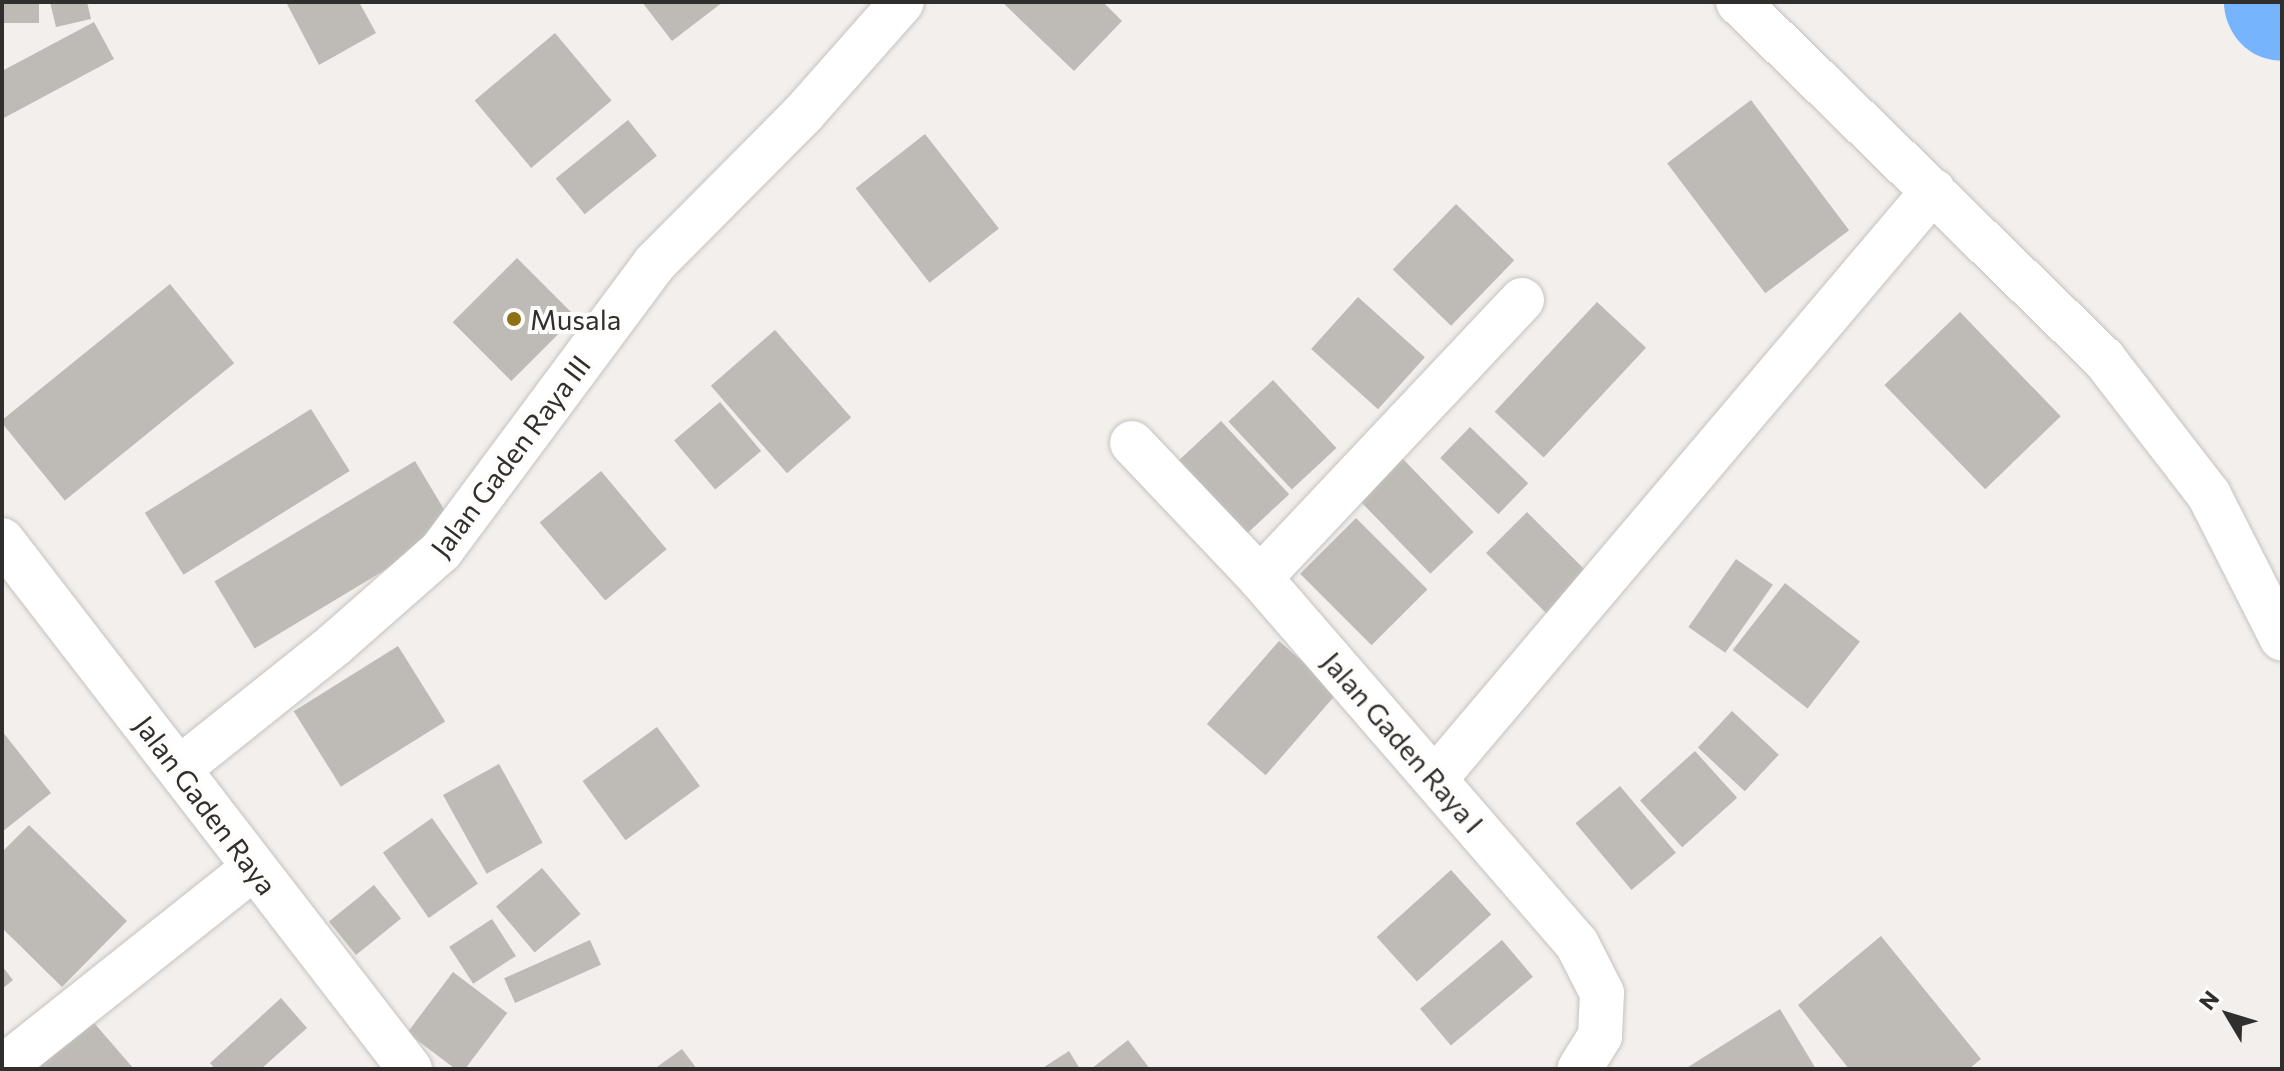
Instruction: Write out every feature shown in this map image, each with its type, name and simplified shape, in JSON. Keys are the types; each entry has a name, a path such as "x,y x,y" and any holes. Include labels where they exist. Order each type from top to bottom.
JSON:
{"street":[{"name":"Jalan Gaden Raya III","path":"180,768 418,575 470,514 655,263 803,114 902,2"},
{"path":"1738,2 2104,359 2209,495 2282,639"},
{"path":"1435,779 1933,191"},
{"path":"1260,578 1522,300"},
{"name":"Jalan Gaden Raya I","path":"1132,443 1260,578 1577,944 1602,993 1600,1036 1579,1069"},
{"name":"Jalan Gaden Raya","path":"2,540 410,1069"},
{"path":"2,1068 253,868"}],"building":[{"path":"2,2 39,2 39,23 2,23"},
{"path":"50,2 87,2 91,19 56,27"},
{"path":"359,2 376,33 319,65 287,4"},
{"path":"642,2 723,2 672,41"},
{"path":"1002,2 1103,2 1122,21 1074,71"},
{"path":"94,22 114,59 2,119 2,71"},
{"path":"555,33 612,100 531,168 475,100"},
{"path":"1751,100 1849,230 1765,293 1667,163"},
{"path":"628,120 657,156 585,214 556,179"},
{"path":"925,134 999,229 930,283 856,188"},
{"path":"1456,204 1514,260 1451,326 1393,269"},
{"name":"Musala","path":"517,258 576,317 511,381 453,322"},
{"path":"170,284 234,363 65,500 2,420"},
{"path":"1358,297 1425,357 1378,409 1311,349"},
{"path":"1597,302 1646,348 1544,457 1495,412"},
{"path":"1960,312 2061,416 1985,489 1884,385"},
{"path":"775,330 851,418 787,473 711,386"},
{"path":"1273,380 1336,448 1292,490 1228,422"},
{"path":"720,402 761,451 715,490 674,441"},
{"path":"311,409 350,471 183,575 145,513"},
{"path":"1221,421 1289,494 1241,539 1173,466"},
{"path":"1470,427 1528,483 1498,514 1440,458"},
{"path":"1402,458 1474,532 1430,574 1359,500"},
{"path":"415,461 455,528 255,648 214,582"},
{"path":"601,471 667,549 605,601 540,522"},
{"path":"1527,512 1591,576 1550,617 1486,553"},
{"path":"1356,518 1427,589 1372,645 1300,574"},
{"path":"1736,559 1773,585 1725,653 1688,627"},
{"path":"1785,583 1860,641 1808,708 1733,650"},
{"path":"1279,641 1338,692 1266,775 1207,724"},
{"path":"398,646 445,721 341,787 294,711"},
{"path":"1732,711 1779,755 1745,791 1698,748"},
{"path":"657,727 700,786 625,840 583,781"},
{"path":"2,731 51,793 2,832"},
{"path":"1695,751 1737,798 1682,847 1640,801"},
{"path":"499,764 543,843 487,874 443,795"},
{"path":"1620,786 1676,853 1631,890 1576,823"},
{"path":"432,818 478,884 429,918 383,852"},
{"path":"29,825 127,921 62,987 2,928 2,852"},
{"path":"542,868 581,914 535,953 496,907"},
{"path":"1451,870 1491,915 1417,982 1377,937"},
{"path":"374,885 401,918 356,955 329,922"},
{"path":"492,919 516,956 473,984 449,947"},
{"path":"1881,936 1981,1059 1969,1069 1849,1069 1798,1005"},
{"path":"590,940 601,965 515,1003 504,978"},
{"path":"1502,940 1533,977 1451,1046 1420,1009"},
{"path":"2,966 13,980 2,989"},
{"path":"453,972 507,1013 465,1069 455,1069 407,1033"},
{"path":"281,998 307,1028 261,1069 215,1069 210,1063"},
{"path":"82,1009 134,1069 11,1069"},
{"path":"1780,1009 1816,1069 1685,1069"},
{"path":"1128,1040 1150,1069 1091,1069"},
{"path":"682,1049 697,1069 654,1069"},
{"path":"1069,1051 1080,1069 1041,1069"}],"place":[{"name":"Musala","path":"514,319"}]}
